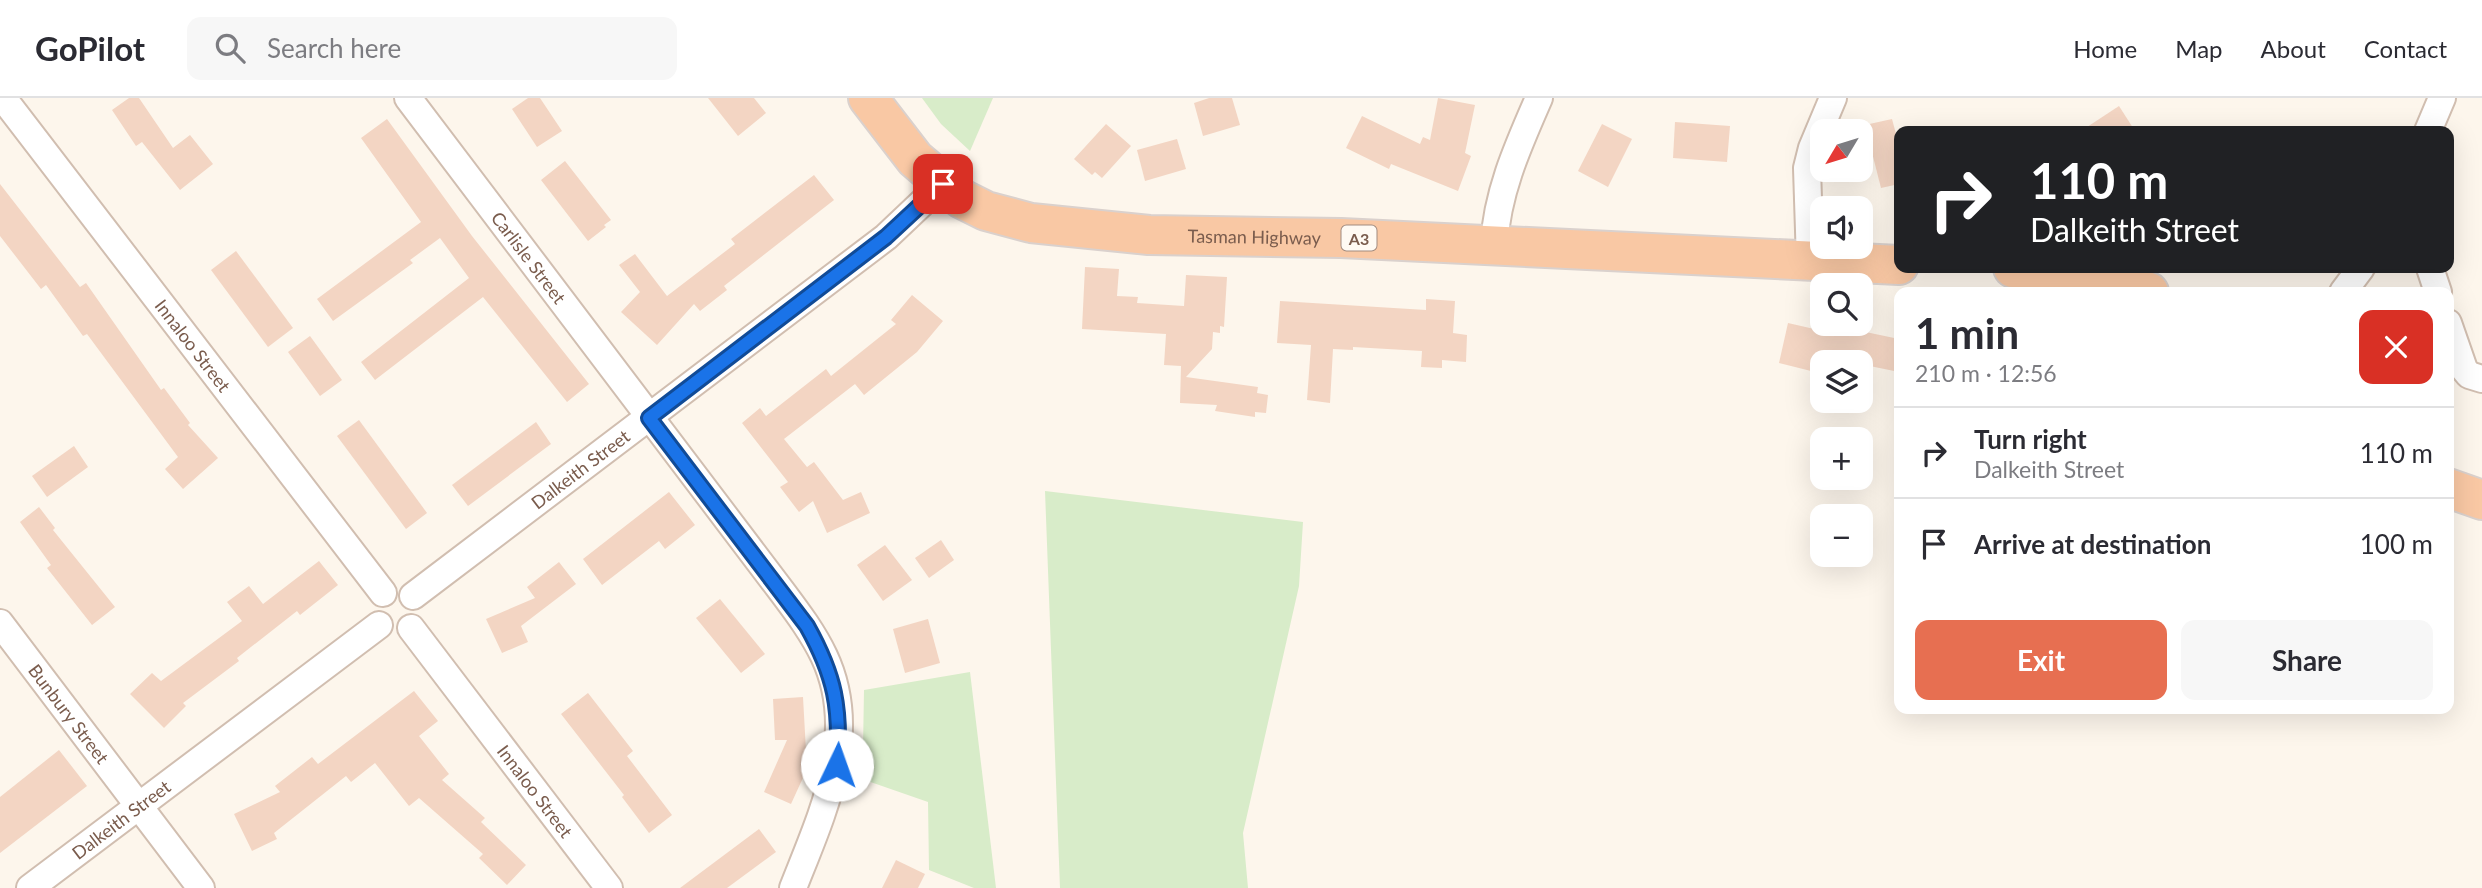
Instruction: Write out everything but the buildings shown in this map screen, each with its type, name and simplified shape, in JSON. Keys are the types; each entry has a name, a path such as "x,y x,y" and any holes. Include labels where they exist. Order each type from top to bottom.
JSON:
{"highway":[{"name":"Tasman Highway","path":"868,98 915,159 962,199 986,211 1031,223 1149,234 1494,244 1894,265"},
{"path":"2083,273 2133,287"},
{"path":"2454,490 2482,500"}],"street":[{"name":"Innaloo Street","path":"3,98 383,593"},
{"name":"Carlisle Street","path":"408,98 807,626 825,657 838,713 837,765 793,888"},
{"path":"1494,244 1497,216 1509,166 1539,98"},
{"path":"1810,262 1807,169 1812,148 1833,98"},
{"path":"2430,126 2442,98"},
{"name":"Dalkeith Street","path":"413,596 886,237 943,184"},
{"path":"2454,340 2464,369 2482,379"},
{"path":"397,588 413,596 419,607 419,614 411,628 398,633 384,630 379,625 374,612 383,593 397,588"},
{"name":"Bunbury Street","path":"0,623 201,888"},
{"name":"Dalkeith Street","path":"30,888 379,625"},
{"name":"Innaloo Street","path":"411,628 608,888"}],"green space":[{"path":"922,98 993,98 970,151 941,124"},
{"path":"1045,491 1303,522 1299,586 1243,833 1248,888 1060,888"},
{"path":"970,672 996,888 974,888 929,870 928,802 859,778 863,748 864,690"}],"route":[{"path":"837,765 838,713 825,657 783,593 649,418 886,237 943,184"}]}
